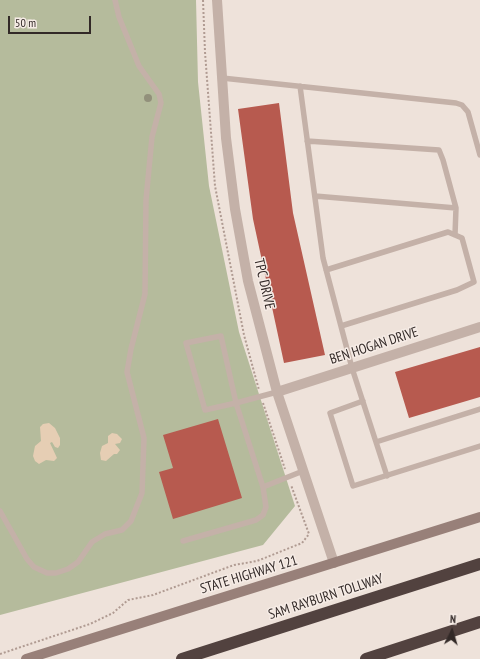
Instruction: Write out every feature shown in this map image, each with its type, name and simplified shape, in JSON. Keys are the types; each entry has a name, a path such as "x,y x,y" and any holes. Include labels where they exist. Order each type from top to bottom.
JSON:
{"highway":[{"name":"SAM RAYBURN TOLLWAY","path":"182,659 480,564"},
{"path":"366,659 480,622"}],"main road":[{"name":"STATE HIGHWAY 121","path":"26,659 480,516"}],"street":[{"name":"TPC DRIVE","path":"218,0 226,138 235,209 248,281 277,392 334,563"},
{"name":"BEN HOGAN DRIVE","path":"277,392 480,327"}],"lane":[{"path":"0,511 27,559 34,567 47,573 56,573 68,569 78,562 92,542 105,534 122,530 131,521 142,493 144,438 128,372 131,349 146,294 146,200 152,137 161,103 159,94 139,66 119,17 115,0"},
{"path":"222,78 447,101 462,105 468,112 480,155"},
{"path":"300,86 326,270 352,368 387,476"},
{"path":"307,141 438,150 456,208 455,235"},
{"path":"315,196 456,208"},
{"path":"326,270 448,232 462,238 474,282 457,290 341,326"},
{"path":"183,541 242,525 263,515 266,507 263,487 236,403 221,336 186,343 205,410 236,403 277,392"},
{"path":"363,401 330,413 353,486 480,446"},
{"path":"376,442 480,409"},
{"path":"263,487 303,471"}],"path":[{"path":"0,654 60,635"}],"green space":[{"path":"0,0 196,0 198,82 209,186 239,332 295,506 263,545 0,615"}],"sand":[{"path":"49,423 55,428 60,438 60,445 58,448 55,447 52,442 50,443 57,458 54,461 46,460 39,464 35,461 33,456 35,446 41,441 40,427 43,424"},
{"path":"112,433 117,434 122,439 120,443 115,444 120,450 117,454 114,454 106,461 101,460 100,453 102,446 108,443 108,436"}],"building":[{"path":"279,103 293,213 325,355 284,363 253,219 238,109"},
{"path":"480,347 480,397 409,418 395,372"},
{"path":"218,419 242,498 173,519 159,472 173,468 163,435"}]}
